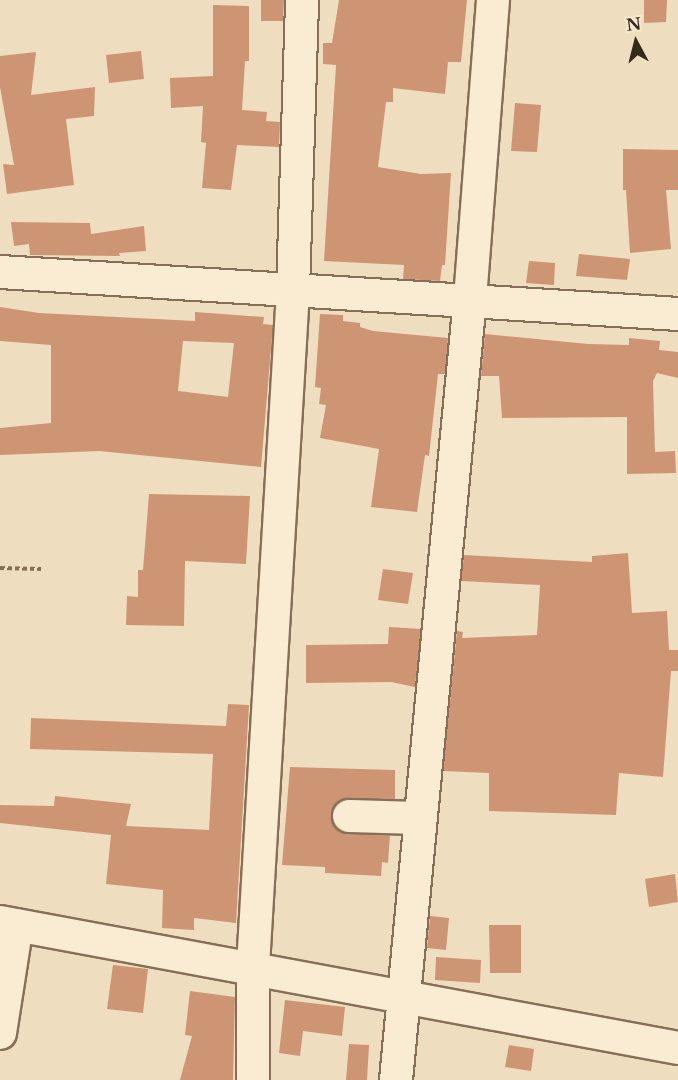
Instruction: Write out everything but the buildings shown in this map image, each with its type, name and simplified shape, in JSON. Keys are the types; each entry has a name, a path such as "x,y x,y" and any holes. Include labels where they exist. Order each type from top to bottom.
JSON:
{"street":[{"path":"253,1080 253,966 292,290 302,0"},
{"path":"396,1080 402,997 470,299 493,0"},
{"path":"0,272 470,299 678,314"},
{"path":"349,816 419,818"},
{"path":"0,1033 8,924 253,966 402,997 678,1048"}],"path":[{"path":"0,568 41,569"}]}
